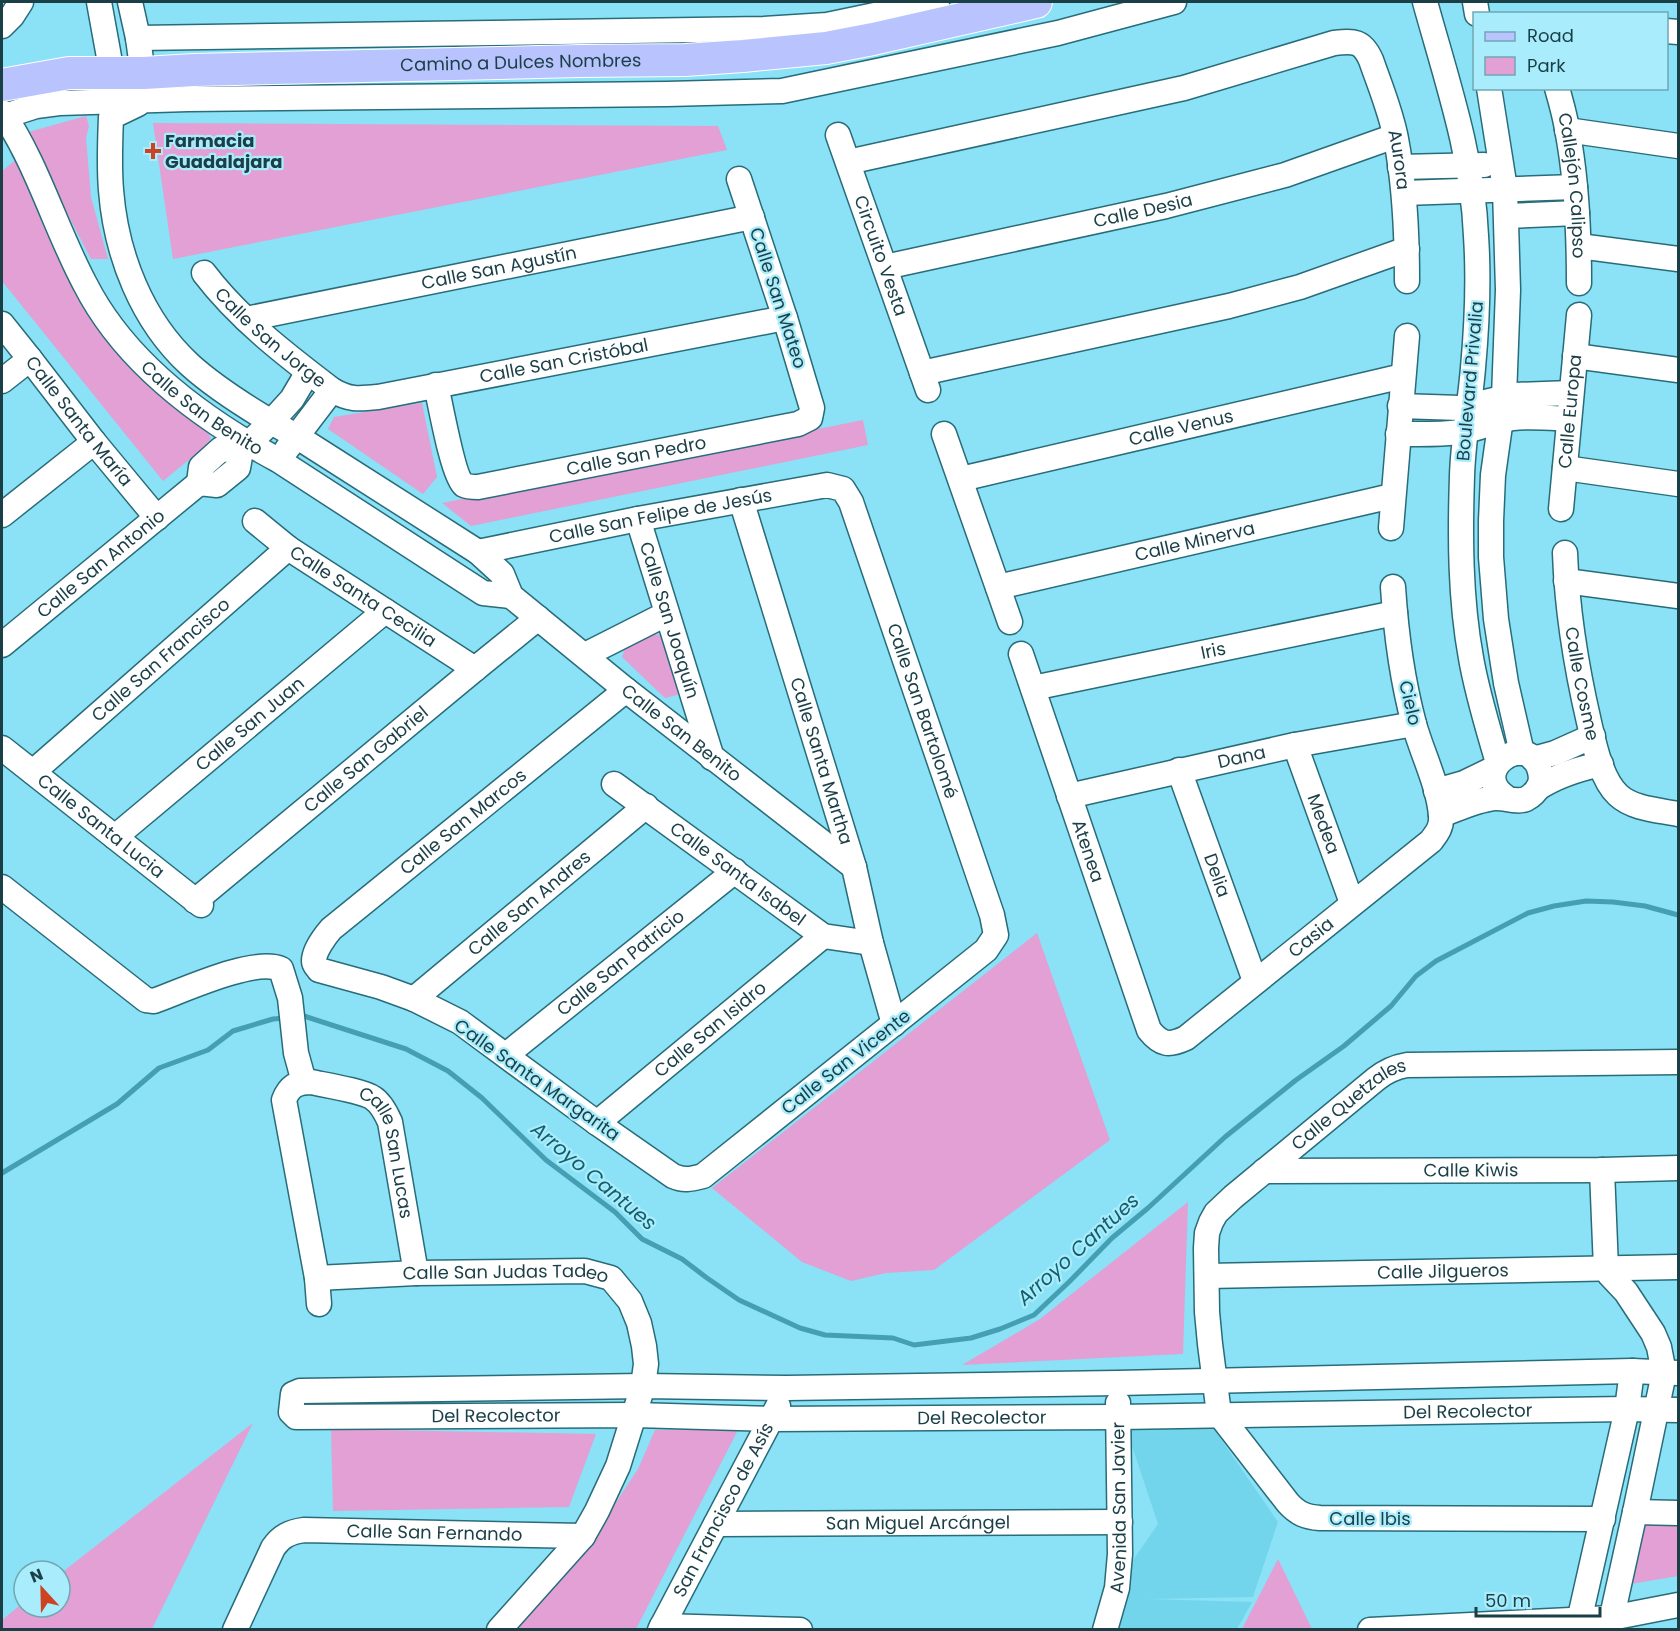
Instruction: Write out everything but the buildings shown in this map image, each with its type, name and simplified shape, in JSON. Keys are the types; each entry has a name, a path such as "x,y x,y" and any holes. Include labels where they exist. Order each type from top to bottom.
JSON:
{"main road":[{"name":"Camino a Dulces Nombres","path":"2,86 69,73 111,87 145,87 194,70 697,59 826,48 873,39 965,6 1017,4"}],"street":[{"path":"2,26 21,2"},
{"path":"2,115 58,103 111,87 99,2"},
{"path":"130,2 145,87 212,98 782,91 1058,33 1174,2"},
{"path":"138,38 764,29 827,25 937,2"},
{"name":"Boulevard Privalia","path":"1425,2 1468,165 1472,190 1478,288 1473,370 1465,431 1461,525 1462,568 1470,657 1497,765"},
{"name":"Aurora","path":"848,162 1184,88 1334,43 1350,41 1367,49 1395,136 1404,193 1407,281"},
{"name":"Calle San Benito","path":"145,87 111,117 111,191 118,235 129,273 153,322 170,344 191,366 222,390 478,552 502,574 511,596 712,758 854,867"},
{"name":"Boulevard Privalia","path":"1489,90 1505,189 1508,290 1502,409 1493,475 1491,557 1497,630 1506,683 1528,756"},
{"name":"Callejón Calipso","path":"1558,90 1568,130 1575,187 1579,283"},
{"name":"Calle San Benito","path":"2,115 27,157 85,285 124,342 149,369 245,448 278,460 483,593 511,596"},
{"path":"1568,130 1678,146"},
{"name":"Circuito Vesta","path":"838,135 925,382 1300,287 1407,249"},
{"name":"Calle Desia","path":"885,267 1166,206 1285,175 1395,136"},
{"path":"1400,167 1501,164"},
{"name":"Calle San Mateo","path":"739,178 812,408 810,418"},
{"path":"1404,193 1575,187"},
{"path":"1507,216 1577,213"},
{"name":"Calle San Agustín","path":"246,319 752,217"},
{"path":"1579,246 1678,259"},
{"name":"Calle San Jorge","path":"204,273 246,319 308,372 338,393"},
{"name":"Calle Europa","path":"1561,509 1579,315"},
{"name":"Calle San Cristóbal","path":"338,393 361,399 378,397 785,318"},
{"name":"Calle Santa María","path":"2,324 157,518"},
{"path":"1391,528 1407,336"},
{"path":"1575,356 1678,370"},
{"path":"2,381 30,359"},
{"path":"245,448 292,399 308,372"},
{"name":"Calle Venus","path":"961,479 1403,376"},
{"name":"Calle San Pedro","path":"436,385 456,472 464,484 470,487 798,424 810,418"},
{"path":"278,460 296,436 338,393"},
{"path":"1398,434 1446,434 1465,431 1527,394 1571,393"},
{"path":"1400,406 1502,409 1526,417 1569,419"},
{"path":"944,434 1010,622"},
{"path":"2,515 94,442"},
{"name":"Calle San Antonio","path":"2,645 199,483 201,467 221,449 245,448"},
{"path":"1564,468 1678,484"},
{"name":"Calle San Felipe de Jesús","path":"478,552 638,519 827,485 843,489"},
{"name":"Calle San Bartolomé","path":"843,489 851,502 992,915 996,935"},
{"name":"Calle Minerva","path":"998,587 1392,496"},
{"name":"Calle Santa Martha","path":"741,500 854,867 871,943 894,1024"},
{"name":"Calle San Joaquín","path":"638,519 712,758"},
{"name":"Calle Santa Cecilia","path":"255,521 288,548 475,669"},
{"name":"Calle San Francisco","path":"33,772 288,548"},
{"name":"Calle Cosme","path":"1565,553 1573,644 1593,736 1607,780 1616,793 1628,803 1678,810"},
{"path":"1566,581 1678,596"},
{"name":"Cielo","path":"1393,587 1399,650 1414,724 1436,791 1441,815"},
{"name":"Calle San Juan","path":"115,837 385,611"},
{"name":"Iris","path":"1033,688 1395,613"},
{"path":"585,655 666,614"},
{"name":"Calle San Gabriel","path":"198,903 538,618"},
{"name":"Atenea","path":"1021,654 1149,1030 1157,1039 1164,1042"},
{"name":"Calle San Marcos","path":"314,964 322,939 331,929 626,690"},
{"name":"Dana","path":"1069,796 1295,745 1414,724"},
{"path":"1436,791 1464,783 1497,765 1508,755 1528,756 1555,753 1593,736"},
{"name":"Medea","path":"1295,745 1352,903"},
{"name":"Calle Santa Lucia","path":"2,748 198,903"},
{"path":"1528,756 1537,764 1541,776 1538,788"},
{"path":"1441,815 1484,800 1525,799 1556,777 1601,764"},
{"path":"1497,765 1493,775 1494,782 1501,794 1507,798"},
{"name":"Delia","path":"1179,770 1255,981"},
{"name":"Calle Santa Isabel","path":"614,784 823,936 871,943"},
{"name":"Calle San Andres","path":"414,999 646,806"},
{"name":"Casia","path":"1164,1042 1175,1043 1186,1038 1431,841 1441,825 1441,815"},
{"name":"Calle San Patricio","path":"506,1055 735,872"},
{"path":"2,886 146,1000 154,1001 220,976 240,971 259,967 281,969 290,998 296,1053 304,1082 292,1086 284,1100 317,1278 318,1304"},
{"name":"Calle San Vicente","path":"688,1180 703,1176 986,950 996,935"},
{"name":"Calle San Isidro","path":"597,1123 823,936"},
{"name":"Calle Santa Margarita","path":"314,964 319,970 381,987 414,999 460,1022 672,1176 688,1180"},
{"name":"Calle Quetzales","path":"1214,1381 1207,1312 1207,1233 1216,1213 1387,1071 1407,1065 1678,1062"},
{"name":"Calle San Lucas","path":"304,1082 364,1094 374,1098 386,1113 390,1122 416,1273"},
{"name":"Calle Kiwis","path":"1264,1171 1678,1168"},
{"path":"1602,1170 1606,1269 1626,1292 1653,1333 1671,1373 1668,1410 1635,1512 1610,1624"},
{"name":"Calle Jilgueros","path":"1207,1276 1678,1267"},
{"name":"Calle San Judas Tadeo","path":"317,1278 416,1273 585,1272 611,1278 630,1301 639,1323 646,1364 643,1386 618,1466 583,1536 499,1629"},
{"path":"1578,1625 1627,1409 1632,1371"},
{"name":"Del Recolector","path":"1668,1410 772,1419 635,1415 296,1417 291,1412 292,1401 300,1391 643,1386 787,1388 1632,1371 1671,1373"},
{"name":"Calle Ibis","path":"1214,1381 1219,1414 1288,1503 1296,1512 1310,1518 1603,1519"},
{"name":"Avenida San Javier","path":"1105,1629 1117,1588 1120,1522 1118,1383"},
{"name":"San Francisco de Asís","path":"661,1628 787,1388"},
{"path":"1635,1512 1678,1513"},
{"name":"San Miguel Arcángel","path":"716,1524 1120,1522"},
{"name":"Calle San Fernando","path":"235,1629 273,1548 286,1535 304,1530 583,1536"},
{"path":"1370,1629 1610,1624 1678,1605"},
{"path":"661,1628 800,1629"}],"shaded area":[{"path":"1207,1419 1278,1522 1253,1597 1147,1599 1252,1602 1237,1629 1112,1630 1127,1598 1129,1566 1158,1524 1126,1428"}],"green space":[{"path":"86,116 89,126 86,138 91,197 108,259 91,259 25,133"},
{"path":"153,123 718,126 727,150 173,259"},
{"path":"18,158 62,252 204,423 211,439 163,481 2,281 2,171"},
{"path":"422,403 437,477 423,494 328,429 334,417"},
{"path":"863,420 868,445 471,526 442,503"},
{"path":"648,634 660,635 664,639 682,691 677,695 665,698 622,657 626,645"},
{"path":"1037,933 1110,1140 934,1270 886,1273 851,1281 802,1262 712,1188"},
{"path":"1188,1202 1183,1354 962,1365 1040,1319"},
{"path":"253,1423 152,1629 2,1629 2,1620 12,1612 12,1619 72,1619 72,1565"},
{"path":"331,1429 596,1434 569,1507 333,1511"},
{"path":"655,1430 738,1430 636,1629 509,1630 591,1540 638,1469"},
{"path":"1639,1524 1678,1524 1678,1576 1625,1585"},
{"path":"1278,1559 1312,1629 1242,1629"}],"waterway":[{"name":"Arroyo Cantues","path":"299,1016 406,1049 448,1071 482,1098 546,1160 615,1212 642,1239 682,1259 739,1300 800,1328 825,1335 893,1338 914,1345 971,1338 1034,1315 1112,1238 1225,1137 1296,1080 1344,1046 1391,1006 1416,976 1436,961 1528,913 1554,906 1586,901 1613,902 1645,906 1678,915"},
{"name":"Arroyo Cantues","path":"2,1173 117,1104 159,1068 208,1050 233,1031 273,1019 286,1018"}],"place":[{"name":"Farmacia Guadalajara","path":"153,151"}]}
